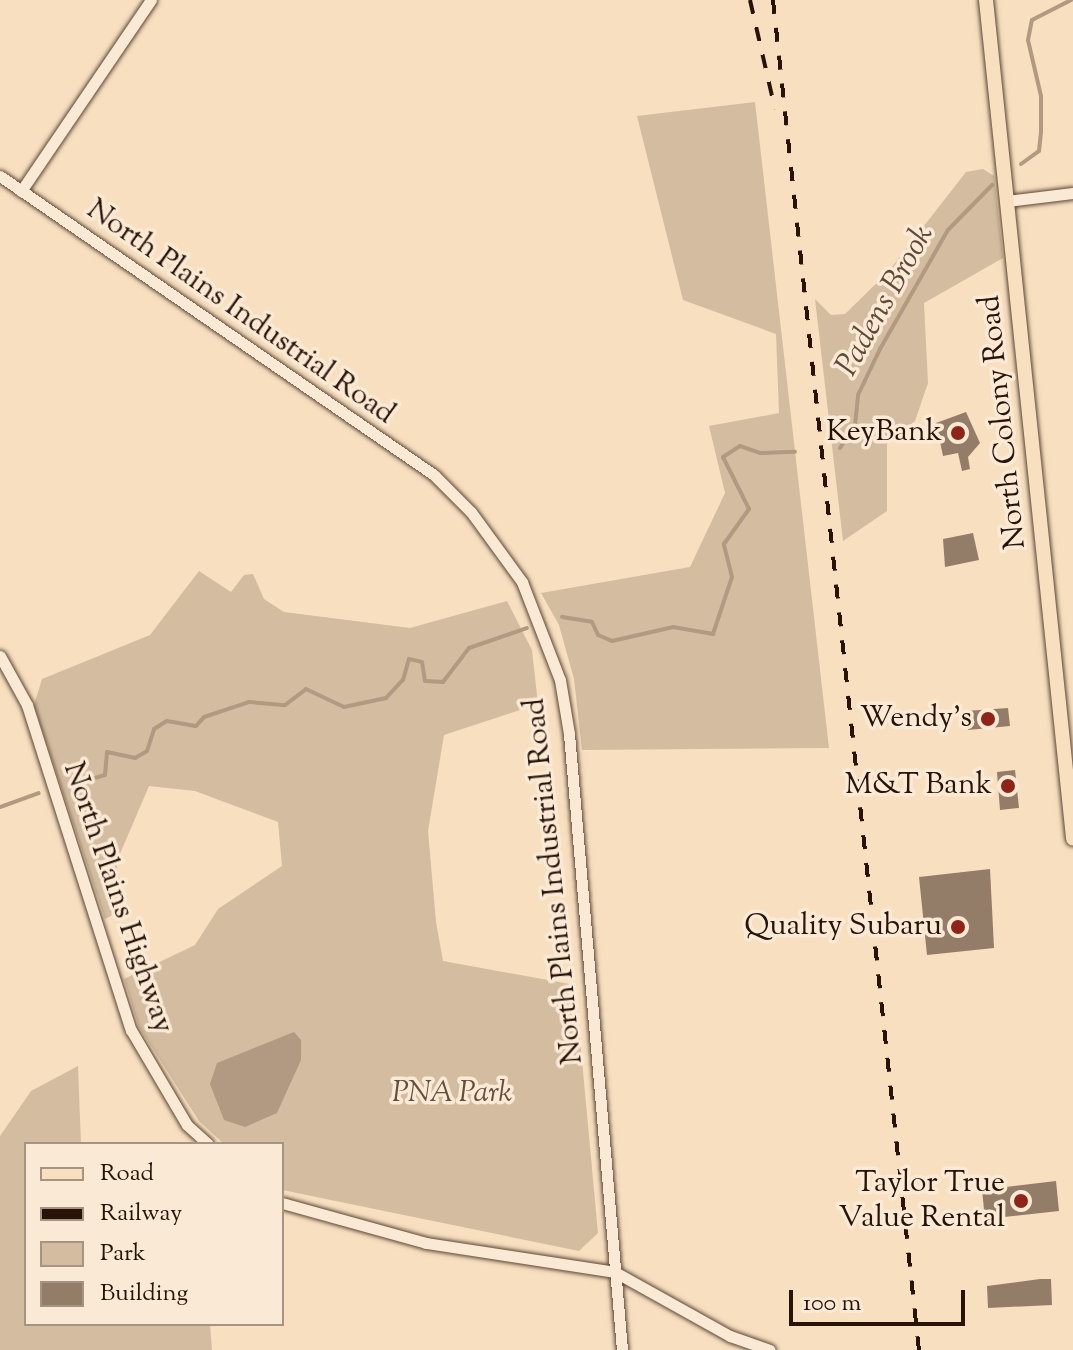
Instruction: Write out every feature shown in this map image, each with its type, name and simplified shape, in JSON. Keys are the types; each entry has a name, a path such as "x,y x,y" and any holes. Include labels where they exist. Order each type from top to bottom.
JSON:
{"main road":[{"name":"North Colony Road","path":"986,0 1073,838"}],"street":[{"path":"21,191 151,0"},
{"name":"North Plains Industrial Road","path":"0,176 434,475 471,512 522,582 560,680 569,734 622,1350"},
{"path":"1007,201 1073,193"},
{"name":"North Plains Highway","path":"0,656 27,705 131,1030 187,1125 206,1142"},
{"path":"284,1204 426,1243 615,1272 730,1336 770,1350"}],"green space":[{"path":"755,102 829,748 582,750 574,679 559,625 541,593 690,567 725,493 709,426 779,413 776,334 683,300 637,116"},
{"path":"983,169 994,176 1003,258 924,303 928,383 915,421 887,444 887,511 843,541 815,299 831,315 845,314 888,272 966,172"},
{"name":"PNA Park","path":"199,571 231,592 244,575 253,574 264,599 284,612 410,628 507,601 532,650 538,704 444,735 428,831 436,922 443,961 575,985 598,1233 579,1251 284,1190 284,1142 222,1142 199,1121 139,1027 124,979 195,945 218,909 282,866 278,822 195,791 149,786 116,863 126,908 105,919 34,705 42,679 150,635"},
{"path":"78,1066 81,1142 24,1142 24,1326 210,1326 212,1350 0,1350 0,1136 31,1091"}],"shaded area":[{"path":"294,1032 301,1040 301,1060 277,1113 245,1127 224,1120 210,1084 217,1063"}],"building":[{"name":"KeyBank","path":"966,412 980,443 968,457 970,469 962,471 958,453 943,456 936,423"},
{"path":"973,533 979,560 945,567 943,539"},
{"name":"Wendy's","path":"1008,708 1010,726 968,730 966,711"},
{"name":"M&T Bank","path":"1015,770 1019,808 1000,810 997,772"},
{"name":"Quality Subaru","path":"990,869 994,948 927,955 919,877"},
{"name":"Taylor True Value Rental","path":"1056,1181 1059,1211 985,1219 982,1190"},
{"path":"1051,1279 1052,1305 988,1308 987,1286"}],"waterway":[{"name":"Padens Brook","path":"1021,164 1039,151 1041,132 1041,96 1028,40 1032,20 1071,0"},
{"name":"Padens Brook","path":"840,448 855,425 858,395 880,349 948,230 992,185"},
{"name":"Padens Brook","path":"562,617 592,622 598,635 612,641 673,627 713,634 732,577 724,544 749,509 723,457 740,446 760,453 795,452"},
{"name":"Padens Brook","path":"72,785 105,775 107,752 135,758 147,751 154,729 167,721 196,726 204,717 249,702 285,705 306,689 344,707 386,698 403,680 409,659 422,662 425,681 443,682 469,648 527,628"},
{"name":"Padens Brook","path":"0,807 39,793"}],"railway":[{"path":"750,0 775,109"},
{"path":"773,0 919,1350"}],"place":[{"name":"KeyBank","path":"958,433"},
{"name":"Wendy's","path":"988,719"},
{"name":"M&T Bank","path":"1008,786"},
{"name":"Quality Subaru","path":"958,927"},
{"name":"Taylor True Value Rental","path":"1021,1201"}]}
